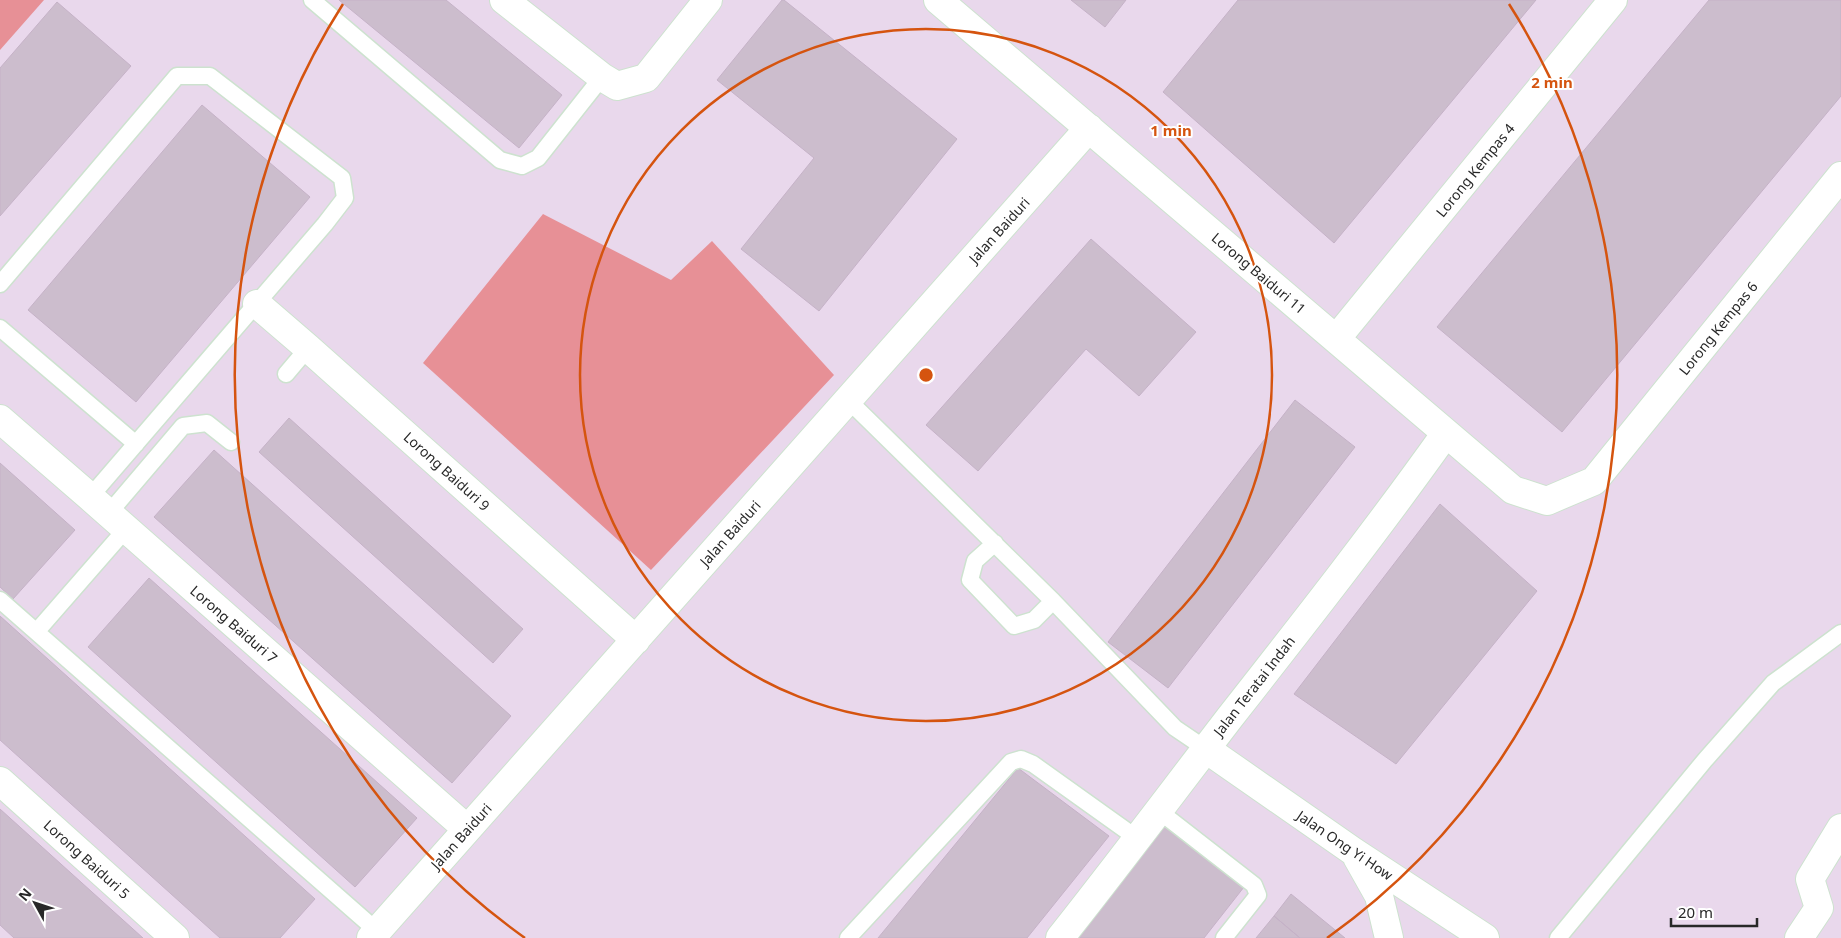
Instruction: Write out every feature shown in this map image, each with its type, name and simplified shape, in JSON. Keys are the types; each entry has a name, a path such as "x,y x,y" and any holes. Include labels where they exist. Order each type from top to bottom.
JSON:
{"street":[{"path":"504,0 610,82 646,78 708,0"},
{"name":"Lorong Baiduri 11","path":"938,0 1513,490 1547,501 1594,481"},
{"name":"Lorong Kempas 4","path":"1336,339 1613,0"},
{"name":"Jalan Baiduri","path":"374,935 1089,128"},
{"name":"Lorong Kempas 6","path":"1594,481 1841,176"},
{"name":"Lorong Baiduri 9","path":"257,304 636,640"},
{"name":"Lorong Baiduri 7","path":"0,419 467,829"},
{"name":"Jalan Teratai Indah","path":"1060,938 1390,511 1446,433"},
{"name":"Jalan Ong Yi How","path":"1206,749 1354,852 1485,938"},
{"name":"Lorong Baiduri 5","path":"0,781 175,938"},
{"path":"1800,938 1819,908 1810,879 1841,828"},
{"path":"1354,852 1379,896 1389,938"}],"lane":[{"path":"312,0 500,160 522,166 538,158 610,82"},
{"path":"0,284 177,76 210,76 342,178 345,198 325,224 136,444 109,513"},
{"path":"0,328 136,444"},
{"path":"286,374 308,348"},
{"path":"848,400 1053,600 1175,728 1206,749"},
{"path":"37,631 109,513 183,426 207,423 231,442"},
{"path":"995,543 975,561 970,580 1014,626 1034,620 1053,600"},
{"path":"0,600 37,631 374,935"},
{"path":"1558,938 1706,760 1773,683 1841,633"},
{"path":"848,938 1011,762 1021,759 1033,764 1138,839"},
{"path":"1159,811 1254,885 1258,895 1224,938"}],"shaded area":[{"path":"0,0 44,0 0,50"},
{"path":"543,214 671,280 712,241 834,375 651,570 423,363"}],"building":[{"path":"339,0 446,0 562,95 519,148"},
{"path":"782,0 957,139 819,311 741,249 814,158 717,80"},
{"path":"1071,0 1126,0 1105,27"},
{"path":"1238,0 1536,0 1334,243 1163,92"},
{"path":"1709,0 1841,0 1841,96 1562,432 1437,327"},
{"path":"57,2 131,66 0,216 0,68"},
{"path":"202,105 310,197 136,402 28,310"},
{"path":"1091,239 1196,332 1139,396 1086,349 978,471 926,425"},
{"path":"1295,400 1355,447 1168,688 1108,642"},
{"path":"289,418 523,629 493,663 259,452"},
{"path":"214,450 511,716 452,783 154,517"},
{"path":"0,463 75,530 13,599 0,587"},
{"path":"1440,504 1537,591 1396,764 1294,694"},
{"path":"149,578 417,818 355,887 88,647"},
{"path":"0,616 315,899 280,938 220,938 0,740"},
{"path":"1018,768 1109,836 1027,938 878,938"},
{"path":"0,809 143,938 14,938 0,925"},
{"path":"1165,824 1244,887 1204,938 1075,938"},
{"path":"1291,894 1345,938 1300,938 1274,916"},
{"path":"1274,916 1300,938 1256,938"}]}
